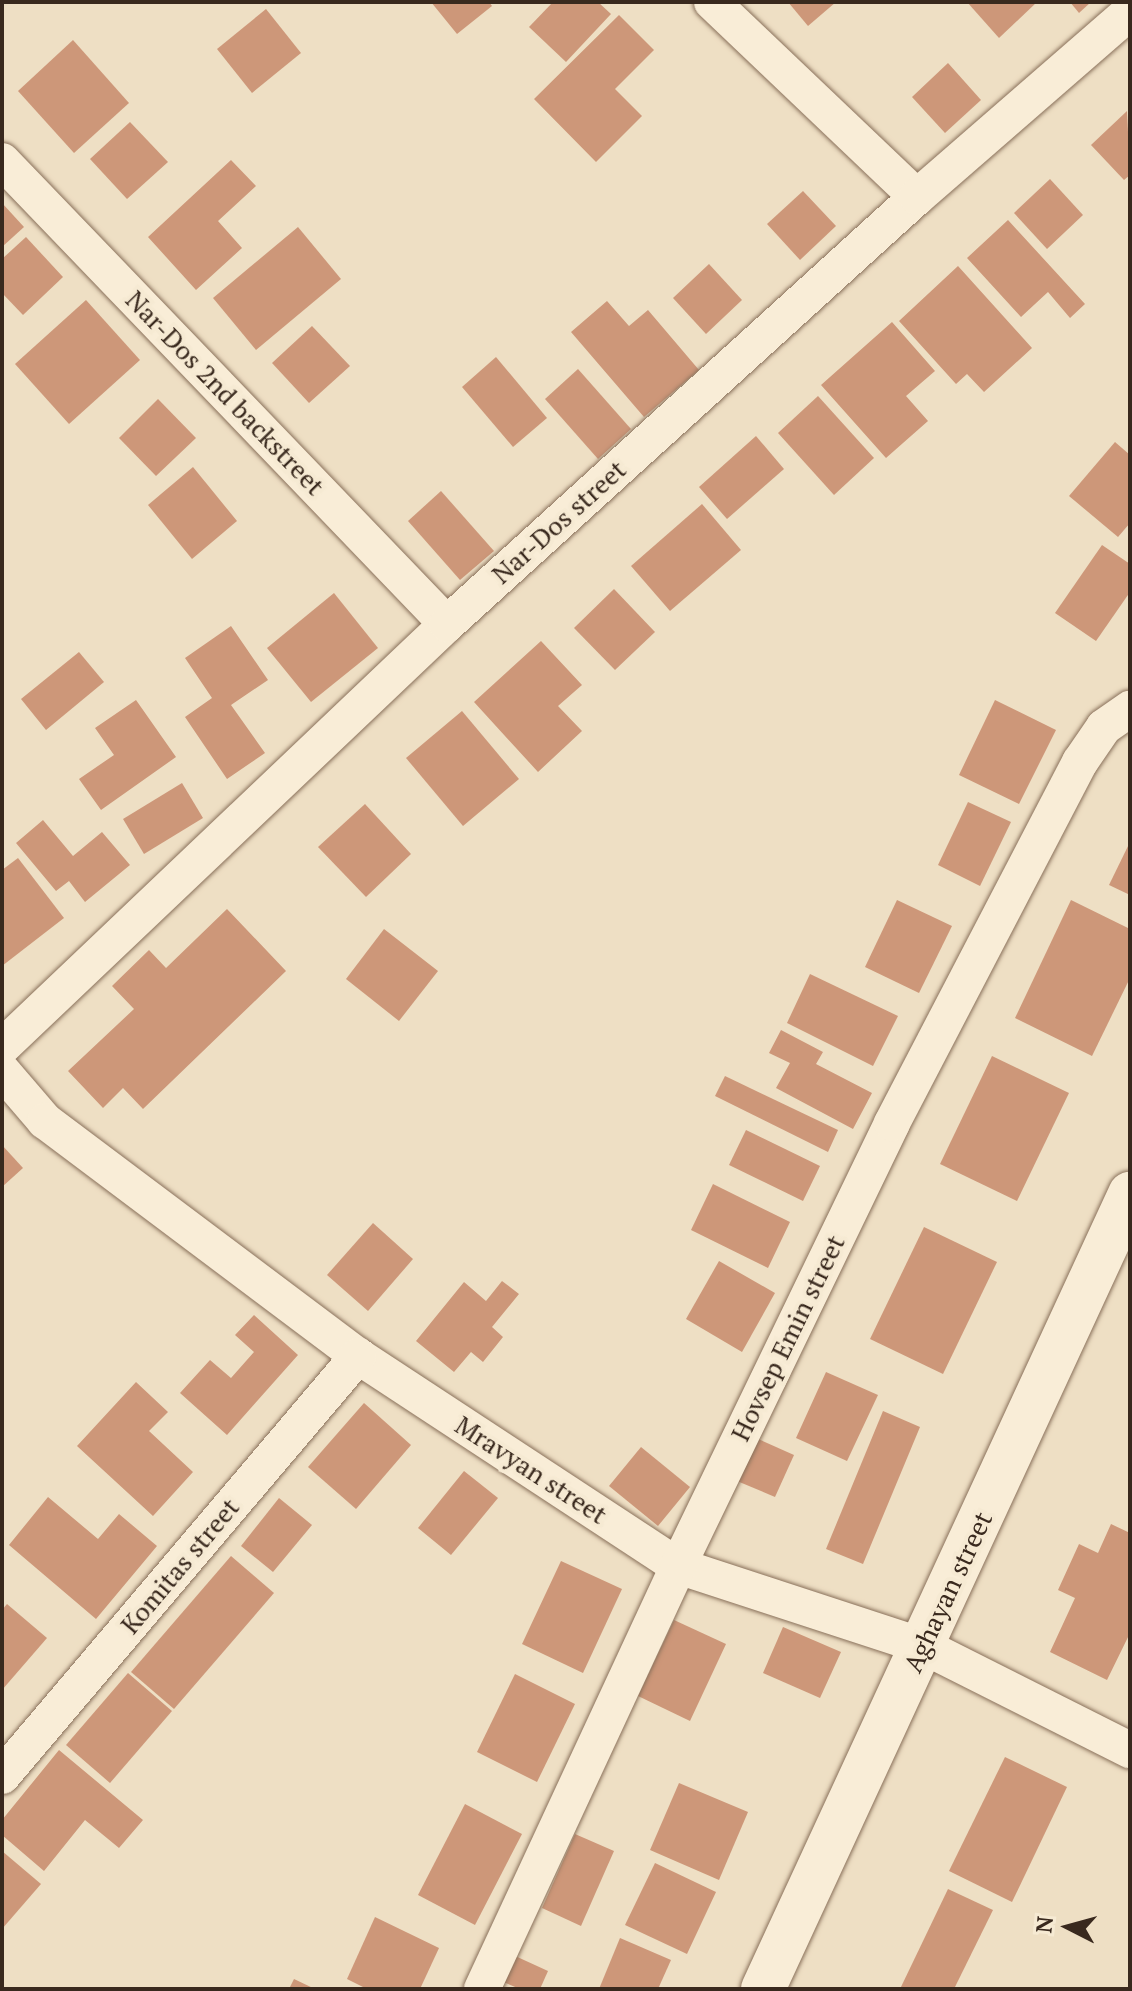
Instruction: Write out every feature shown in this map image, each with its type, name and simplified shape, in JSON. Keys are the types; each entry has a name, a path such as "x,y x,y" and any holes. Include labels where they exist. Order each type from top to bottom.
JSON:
{"street":[{"path":"712,2 917,197"},
{"name":"Nar-Dos street","path":"2,1047 447,624 917,197 1130,12"},
{"name":"Nar-Dos 2nd backstreet","path":"2,161 447,624"},
{"name":"Hovsep Emin street","path":"482,1989 678,1566 1002,908 1080,762 1104,727 1130,709"},
{"name":"Mravyan street","path":"2,1071 45,1121 358,1356 678,1566 923,1646 1130,1750"},
{"name":"Aghayan street","path":"763,1989 1130,1194"},
{"name":"Komitas street","path":"2,1776 358,1356"}],"building":[{"path":"431,2 489,2 492,6 457,34"},
{"path":"553,2 598,2 611,14 566,62 529,27"},
{"path":"788,2 836,2 808,26"},
{"path":"967,2 1037,2 999,38"},
{"path":"1070,2 1091,2 1079,13"},
{"path":"266,9 301,53 252,93 217,49"},
{"path":"619,15 654,50 615,89 642,116 596,162 534,99"},
{"path":"73,40 129,103 74,153 18,91"},
{"path":"948,63 981,100 945,133 912,97"},
{"path":"1127,111 1130,175 1124,180 1091,145"},
{"path":"130,122 168,162 127,199 90,159"},
{"path":"231,160 256,186 218,221 242,248 196,290 148,237"},
{"path":"1050,179 1083,215 1047,249 1014,213"},
{"path":"803,191 836,226 800,260 767,224"},
{"path":"2,203 24,227 2,247"},
{"path":"1008,220 1085,304 1070,318 1048,292 1021,317 967,258"},
{"path":"298,227 341,279 256,350 213,298"},
{"path":"26,237 63,277 23,315 2,293 2,259"},
{"path":"709,264 742,300 706,334 673,298"},
{"path":"958,266 1032,348 984,392 967,374 956,384 899,321"},
{"path":"86,300 140,360 69,424 15,364"},
{"path":"607,301 629,326 648,310 699,370 644,417 571,332"},
{"path":"892,322 935,371 906,396 928,421 886,458 821,385"},
{"path":"312,326 350,366 309,403 272,363"},
{"path":"496,357 547,418 513,447 462,387"},
{"path":"578,369 631,429 598,459 545,399"},
{"path":"818,396 874,458 834,495 778,433"},
{"path":"158,399 196,438 156,476 119,438"},
{"path":"756,436 784,469 727,519 699,487"},
{"path":"1115,442 1130,455 1130,523 1118,537 1069,496"},
{"path":"193,467 237,521 192,559 148,505"},
{"path":"441,491 494,551 460,580 408,521"},
{"path":"702,504 741,550 670,611 631,566"},
{"path":"1102,545 1130,564 1130,592 1096,641 1055,613"},
{"path":"614,589 655,632 615,670 574,628"},
{"path":"334,593 378,648 311,702 267,648"},
{"path":"231,626 268,680 231,705 265,753 227,779 185,717 212,698 185,658"},
{"path":"541,641 582,685 558,706 582,731 538,772 474,702"},
{"path":"79,652 104,682 46,730 21,699"},
{"path":"136,700 176,757 101,810 79,779 114,755 95,728"},
{"path":"995,700 1056,730 1019,804 959,775"},
{"path":"462,711 519,779 463,826 406,758"},
{"path":"182,783 203,818 144,854 123,819"},
{"path":"968,802 1011,822 980,886 938,865"},
{"path":"365,804 411,854 366,897 318,847"},
{"path":"43,820 73,856 102,832 130,865 85,902 69,881 56,891 16,843"},
{"path":"1130,842 1130,895 1109,885"},
{"path":"18,858 64,918 2,966 2,870"},
{"path":"897,900 952,926 919,993 865,967"},
{"path":"1071,900 1130,929 1130,978 1092,1056 1015,1018"},
{"path":"227,909 286,971 143,1109 123,1088 103,1108 68,1071 134,1009 112,986 149,950 166,968"},
{"path":"384,929 438,971 399,1021 346,979"},
{"path":"810,974 898,1016 873,1066 787,1023"},
{"path":"781,1030 823,1052 816,1064 872,1093 853,1129 776,1088 790,1063 769,1053"},
{"path":"992,1056 1069,1093 1017,1201 940,1164"},
{"path":"725,1076 838,1130 828,1152 715,1096"},
{"path":"746,1130 820,1166 803,1201 729,1165"},
{"path":"2,1145 23,1168 2,1187"},
{"path":"713,1184 790,1222 768,1268 691,1230"},
{"path":"373,1223 413,1259 368,1311 327,1275"},
{"path":"924,1227 997,1262 943,1374 870,1339"},
{"path":"719,1261 775,1293 742,1352 686,1319"},
{"path":"502,1281 519,1294 492,1327 503,1337 483,1362 471,1352 454,1372 416,1341 464,1282 486,1301"},
{"path":"254,1315 298,1355 227,1435 180,1393 210,1360 231,1378 254,1352 235,1335"},
{"path":"826,1372 878,1395 847,1461 796,1438"},
{"path":"136,1382 168,1412 149,1431 193,1472 153,1516 77,1446"},
{"path":"364,1403 411,1445 356,1509 308,1467"},
{"path":"883,1411 920,1427 863,1564 826,1549"},
{"path":"756,1438 794,1455 775,1497 737,1481"},
{"path":"641,1447 690,1487 658,1526 609,1486"},
{"path":"464,1471 498,1498 451,1555 418,1528"},
{"path":"48,1497 98,1539 119,1514 157,1546 96,1619 9,1545"},
{"path":"279,1498 312,1525 273,1572 241,1546"},
{"path":"1111,1524 1130,1533 1130,1633 1107,1680 1050,1652 1075,1598 1058,1590 1079,1544 1098,1553"},
{"path":"231,1556 274,1593 174,1709 131,1672"},
{"path":"561,1561 622,1589 583,1673 522,1644"},
{"path":"7,1604 47,1638 2,1690 2,1610"},
{"path":"674,1620 726,1644 690,1721 638,1696"},
{"path":"783,1627 841,1652 820,1698 763,1673"},
{"path":"128,1673 172,1711 110,1783 66,1745"},
{"path":"515,1674 575,1704 537,1782 477,1752"},
{"path":"59,1750 143,1820 119,1848 85,1820 44,1871 2,1835 2,1820"},
{"path":"1005,1757 1067,1787 1012,1902 949,1871"},
{"path":"679,1783 748,1812 719,1880 650,1850"},
{"path":"465,1804 522,1834 475,1925 418,1895"},
{"path":"575,1834 614,1851 581,1926 542,1908"},
{"path":"2,1851 41,1884 2,1929"},
{"path":"655,1863 716,1892 687,1954 625,1925"},
{"path":"948,1889 993,1910 954,1989 900,1989"},
{"path":"375,1917 439,1948 420,1989 367,1989 347,1979"},
{"path":"620,1938 671,1960 658,1989 599,1989"},
{"path":"513,1955 548,1971 540,1989 520,1989 501,1981"},
{"path":"294,1979 315,1989 289,1989"}]}
